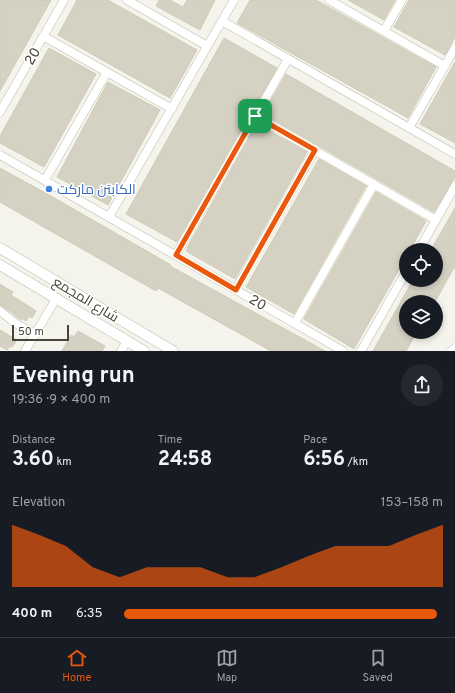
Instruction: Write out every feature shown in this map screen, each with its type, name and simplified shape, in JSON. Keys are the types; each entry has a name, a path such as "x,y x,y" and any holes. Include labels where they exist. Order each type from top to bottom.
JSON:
{"street":[{"name":"20","path":"0,112 64,0"},
{"path":"127,0 208,46"},
{"path":"110,217 234,0"},
{"path":"329,0 444,66"},
{"path":"384,31 402,0"},
{"path":"222,21 455,154"},
{"path":"43,36 172,109"},
{"path":"409,128 455,48"},
{"path":"176,255 288,59"},
{"path":"45,180 107,72"},
{"path":"255,116 436,220"},
{"path":"236,290 315,150"},
{"name":"20","path":"0,155 343,351"},
{"path":"295,323 374,184"},
{"path":"422,243 455,186"},
{"name":"شارع المجمع","path":"0,248 173,351"},
{"name":"شارع المجمع","path":"0,265 144,351"},
{"path":"361,351 399,284"},
{"path":"25,351 56,299"},
{"path":"0,311 15,323 35,334"},
{"path":"111,332 119,318"},
{"path":"121,351 127,341"},
{"path":"451,351 455,348"}],"building":[{"path":"0,0 51,0 0,91"},
{"path":"77,0 108,0 197,50 170,98 58,35"},
{"path":"159,0 170,0 183,7 187,0 215,0 200,30 156,6"},
{"path":"250,0 316,0 436,67 408,118 237,23"},
{"path":"348,0 395,0 384,20"},
{"path":"409,0 455,0 455,37 445,55 394,27"},
{"path":"224,38 277,68 177,242 126,214"},
{"path":"49,48 96,74 44,167 0,143 0,136"},
{"path":"455,62 455,143 420,124"},
{"path":"286,74 455,171 455,177 434,212 263,114"},
{"path":"108,82 160,110 108,205 57,177"},
{"path":"257,124 307,152 235,279 186,251"},
{"path":"319,159 366,186 294,314 246,287"},
{"path":"0,168 171,265 170,266 325,351 271,351 158,288 156,291 0,202"},
{"path":"376,192 426,221 414,243 399,243 399,269 354,349 304,319"},
{"path":"455,208 455,267 439,295 405,295 409,287 443,287 443,243 435,243"},
{"path":"0,284 13,292 11,295 36,311 32,318 29,316 26,321 22,318 21,320 0,305"},
{"path":"399,305 399,339 413,339 406,351 373,351"},
{"path":"0,330 17,340 12,347 10,346 7,350 0,346"},
{"path":"78,331 105,346 102,351 62,351 71,335 74,337"}],"place":[{"name":"الكابتن ماركت","path":"49,189"}],"route":[{"path":"255,116 315,150 236,290 176,255 255,116"}]}
